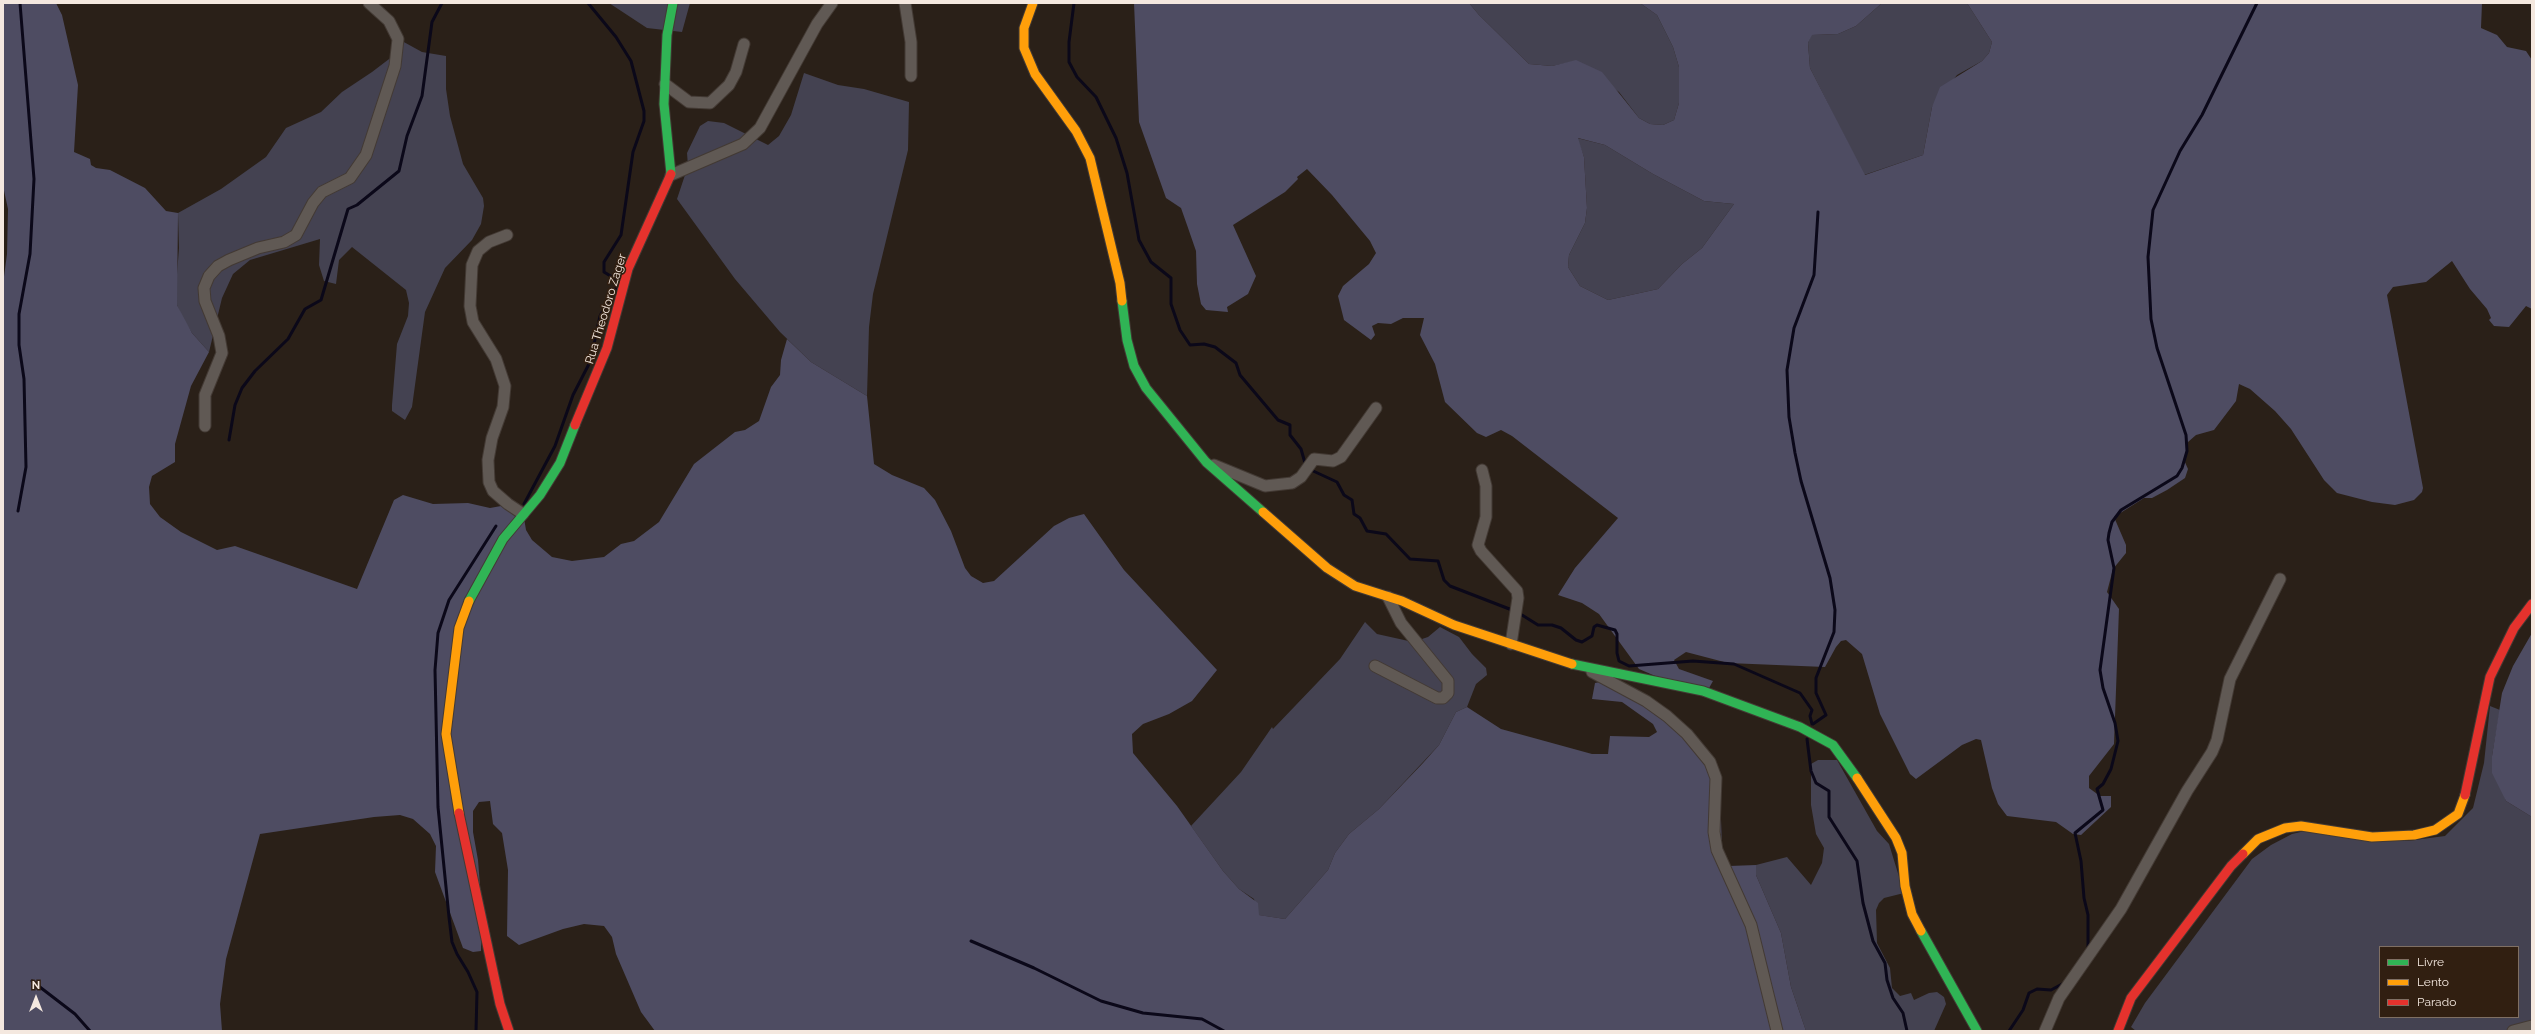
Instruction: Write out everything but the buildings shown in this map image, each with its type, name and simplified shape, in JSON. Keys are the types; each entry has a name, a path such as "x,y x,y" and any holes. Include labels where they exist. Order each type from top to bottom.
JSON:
{"street":[{"path":"205,426 205,395 222,353 219,336 205,301 204,288 209,276 218,266 229,260 258,248 284,242 296,235 313,203 322,192 350,178 366,155 395,66 398,39 389,21 369,3"},
{"name":"Rua Theodoro Zager","path":"509,1031 500,1004 457,804 446,734 459,628 470,597 503,539 540,495 560,463 605,354 628,269 671,175 665,84 667,35 673,3"},
{"path":"671,175 743,144 760,128 817,24 832,3"},
{"path":"905,3 911,42 911,76"},
{"path":"1033,3 1024,28 1024,48 1035,74 1076,131 1090,158 1120,283 1127,340 1134,366 1146,388 1206,462 1341,579 1454,625 1579,666 1642,677 1703,691 1800,727 1833,745 1874,801 1896,838 1902,854 1903,873 1912,914 1977,1031"},
{"path":"665,84 689,102 694,104 710,103 729,85 736,72 744,44"},
{"path":"507,235 489,242 478,251 472,265 470,306 473,322 496,359 505,386 503,407 492,438 488,460 488,482 493,491 508,504 524,514"},
{"path":"1206,462 1265,486 1292,483 1301,477 1314,459 1333,461 1341,457 1376,408"},
{"path":"1482,470 1486,486 1486,517 1478,545 1480,551 1517,591 1518,598 1511,644"},
{"path":"2045,1031 2059,998 2121,909 2187,790 2212,752 2217,740 2230,679 2280,579"},
{"path":"1376,666 1437,698 1443,698 1448,693 1448,681 1401,623 1388,597"},
{"path":"2118,1031 2131,998 2245,850 2272,832 2301,826 2372,837 2392,837 2436,830 2448,823 2458,814 2463,803 2490,678 2514,628 2532,604"},
{"path":"1579,666 1646,701 1687,734 1710,762 1716,778 1714,832 1717,850 1751,925 1777,1031"},
{"path":"2513,1031 2532,1026"}],"shaded area":[{"path":"3,3 56,3 62,15 78,85 74,152 90,159 91,165 96,168 110,170 145,188 166,211 178,213 177,305 192,333 209,352 191,386 175,444 175,462 152,476 149,487 150,504 160,517 181,532 217,550 235,546 357,589 394,500 403,495 433,504 468,503 490,508 501,506 524,518 526,530 532,540 552,557 572,561 604,557 621,544 634,541 659,522 694,464 735,432 745,430 759,421 771,387 780,375 781,360 787,339 811,362 867,396 874,464 892,475 924,488 935,500 951,531 965,568 971,576 983,583 994,581 1054,526 1069,518 1084,514 1124,570 1217,670 1192,701 1169,714 1143,724 1132,734 1133,753 1177,806 1223,871 1239,889 1258,903 1259,915 1285,919 1328,870 1335,853 1349,834 1379,809 1439,745 1456,712 1467,707 1501,729 1592,754 1608,754 1610,736 1649,737 1657,732 1653,724 1622,702 1592,699 1595,683 1604,681 1689,734 1720,786 1722,852 1729,866 1756,865 1756,875 1781,933 1791,987 1806,1031 655,1031 641,1012 616,954 612,937 604,926 584,924 563,929 519,945 507,936 508,870 502,833 493,824 490,801 479,802 473,811 473,832 478,860 482,912 481,951 473,952 463,948 435,872 436,846 430,834 413,819 400,815 374,817 260,834 226,959 220,1004 222,1031 3,1031 3,284 7,254 8,209 3,186"},
{"path":"609,3 690,3 682,32 647,28"},
{"path":"1134,3 1469,3 1479,15 1529,64 1552,66 1576,60 1602,72 1639,118 1650,124 1663,125 1674,120 1679,103 1679,67 1673,47 1657,15 1640,3 1882,3 1856,26 1838,34 1812,35 1808,43 1810,68 1865,175 1923,155 1932,107 1940,87 1982,61 1989,53 1992,42 1967,3 2482,3 2481,28 2497,35 2507,47 2526,51 2532,60 2532,309 2526,306 2509,327 2494,326 2489,320 2491,318 2487,309 2470,289 2452,261 2426,282 2393,287 2387,295 2423,488 2422,492 2414,500 2395,505 2372,502 2337,493 2324,480 2291,429 2275,411 2250,389 2239,384 2236,401 2214,430 2196,435 2188,442 2184,460 2188,469 2185,478 2152,498 2144,498 2114,517 2126,545 2126,553 2113,569 2107,592 2119,609 2114,744 2089,776 2089,788 2100,796 2111,796 2111,807 2081,835 2073,834 2056,822 2007,816 1998,804 1992,788 1981,740 1976,739 1962,745 1916,779 1910,774 1880,714 1862,654 1846,640 1841,641 1836,647 1825,667 1728,663 1686,652 1674,660 1679,669 1713,681 1704,697 1639,669 1599,614 1582,603 1558,595 1575,568 1618,518 1512,436 1501,430 1486,437 1477,433 1445,402 1435,364 1420,335 1424,318 1403,318 1391,324 1378,323 1372,326 1375,335 1371,340 1344,320 1338,296 1343,286 1369,264 1376,253 1370,241 1332,195 1307,169 1297,177 1298,179 1285,192 1233,225 1256,276 1248,294 1227,307 1228,312 1206,310 1201,304 1197,284 1196,251 1181,208 1166,198 1139,122","holes":["1578,138 1605,145 1653,174 1704,201 1734,204 1702,248 1682,264 1658,289 1608,300 1580,286 1568,267 1569,255 1585,223 1587,208 1584,157"]},
{"path":"1469,3 1640,3 1657,15 1673,47 1679,67 1679,103 1674,120 1663,125 1650,124 1639,118 1619,92 1576,61 1552,66 1529,64 1479,15"},
{"path":"1882,3 1967,3 1992,42 1989,53 1982,61 1957,75 1932,107 1923,155 1864,175 1810,68 1808,43 1811,35 1838,34 1856,26"},
{"path":"402,41 422,52 446,56 446,89 450,116 463,164 483,198 484,206 481,224 472,240 445,268 425,312 412,407 405,420 392,411 392,405 397,344 408,316 409,303 406,290 352,247 339,260 336,284 324,281 319,265 320,239 250,260 233,274 222,298 209,352 192,333 183,319 177,305 176,287 179,248 178,213 221,189 266,157 286,128 321,112 342,92 397,53"},
{"path":"804,73 838,85 864,89 909,102 908,150 873,294 869,327 867,396 811,362 780,332 735,279 677,199 688,166 687,153 700,126 708,121 724,123 768,145 779,136 791,115"},
{"path":"1577,138 1605,145 1653,174 1704,201 1734,204 1702,248 1682,264 1658,289 1608,300 1580,286 1568,267 1569,255 1585,223 1587,208 1584,157"},
{"path":"1365,622 1377,634 1413,642 1428,637 1440,627 1459,637 1472,654 1486,668 1487,675 1476,684 1467,707 1456,712 1439,745 1379,809 1349,834 1335,853 1328,870 1285,919 1258,915 1254,899 1239,889 1223,871 1191,826 1241,772 1272,727 1273,729 1340,659"},
{"path":"2532,633 2532,817 2506,801 2492,773 2492,756 2502,693 2513,666"},
{"path":"2490,706 2500,710 2492,756 2506,801 2532,817 2532,1031 2136,1031 2131,1027 2145,1003 2252,859 2271,845 2292,834 2309,830 2407,841 2445,836 2473,808 2484,763"},
{"path":"1818,760 1837,760 1877,831 1889,844 1904,893 1884,898 1879,903 1876,910 1877,943 1890,968 1892,988 1900,996 1911,993 1914,1000 1929,993 1937,992 1944,997 1946,1004 1934,1031 1806,1031 1791,987 1781,933 1756,875 1756,865 1787,857 1811,885 1822,863 1824,848 1816,834 1811,805 1811,764"}],"waterway":[{"path":"18,511 26,467 24,379 19,345 19,314 30,254 34,179 20,3"},
{"path":"229,440 235,405 242,388 255,371 288,339 305,309 321,300 348,209 357,205 399,171 407,136 422,96 432,22 442,3"},
{"path":"588,3 616,37 631,61 644,111 644,121 633,152 621,235 604,262 604,272 617,280 617,283"},
{"path":"1074,3 1069,42 1069,62 1077,77 1096,97 1116,138 1127,173 1139,240 1151,262 1171,278 1171,304 1180,330 1190,345 1204,344 1215,347 1236,363 1240,375 1278,420 1290,425 1290,435 1301,449 1305,463"},
{"path":"2088,948 2088,915 2084,898 2081,861 2075,833 2103,810 2097,789 2103,784 2111,769 2118,741 2115,723 2103,688 2100,670 2114,568 2108,540 2109,533 2112,522 2121,510 2177,476 2182,468 2187,451 2186,435 2157,348 2151,319 2148,257 2153,210 2180,151 2202,115 2257,3"},
{"path":"1813,724 1826,715 1816,693 1816,678 1834,632 1835,610 1830,578 1801,481 1795,453 1789,417 1787,370 1794,328 1814,275 1818,212"},
{"path":"524,504 555,446 573,395 590,362 600,316 616,288"},
{"path":"1311,470 1337,482 1344,495 1352,500 1354,514 1360,518 1367,531 1386,534 1410,559 1438,561 1444,580 1450,586 1512,610"},
{"path":"476,1031 477,992 452,942 449,917 438,807 435,670 438,633 449,600 496,526"},
{"path":"1522,615 1538,625 1552,625 1561,628 1576,640 1582,642 1592,636 1594,627 1597,625 1615,630 1617,634 1617,653 1619,661 1629,666 1693,661 1734,664 1800,693 1812,710 1810,716 1812,724"},
{"path":"1807,739 1811,771 1816,783 1829,791 1829,817 1857,861 1863,903 1873,941 1885,963 1887,980 1893,998 1903,1013 1907,1031"},
{"path":"971,941 1034,968 1101,1001 1143,1013 1202,1019 1224,1031"},
{"path":"32,981 75,1014 90,1031"},
{"path":"2009,1031 2023,1010 2029,993 2037,989 2051,990 2064,983"}],"traffic: fast":[{"path":"671,174 664,104 667,35 673,3"},
{"path":"1122,301 1127,340 1134,366 1146,388 1206,462 1263,512"},
{"path":"469,601 503,539 540,495 560,463 575,425"},
{"path":"1572,664 1703,691 1800,727 1833,745 1857,778"},
{"path":"1921,931 1977,1031"}],"traffic: slow":[{"path":"1033,3 1024,28 1024,48 1035,74 1076,131 1090,158 1120,283 1122,301"},
{"path":"1263,512 1327,568 1355,586 1402,601 1454,625 1572,664"},
{"path":"459,813 446,734 459,628 469,601"},
{"path":"1857,778 1896,838 1902,853 1905,886 1912,914 1921,931"},
{"path":"2243,854 2258,839 2285,828 2301,826 2372,837 2414,835 2435,830 2458,814 2465,795"}],"traffic: jam":[{"path":"575,425 607,348 628,269 671,174"},
{"path":"2465,795 2490,677 2514,628 2532,604"},
{"path":"459,813 500,1004 509,1031"},
{"path":"2118,1031 2131,998 2231,866 2243,854"}]}
